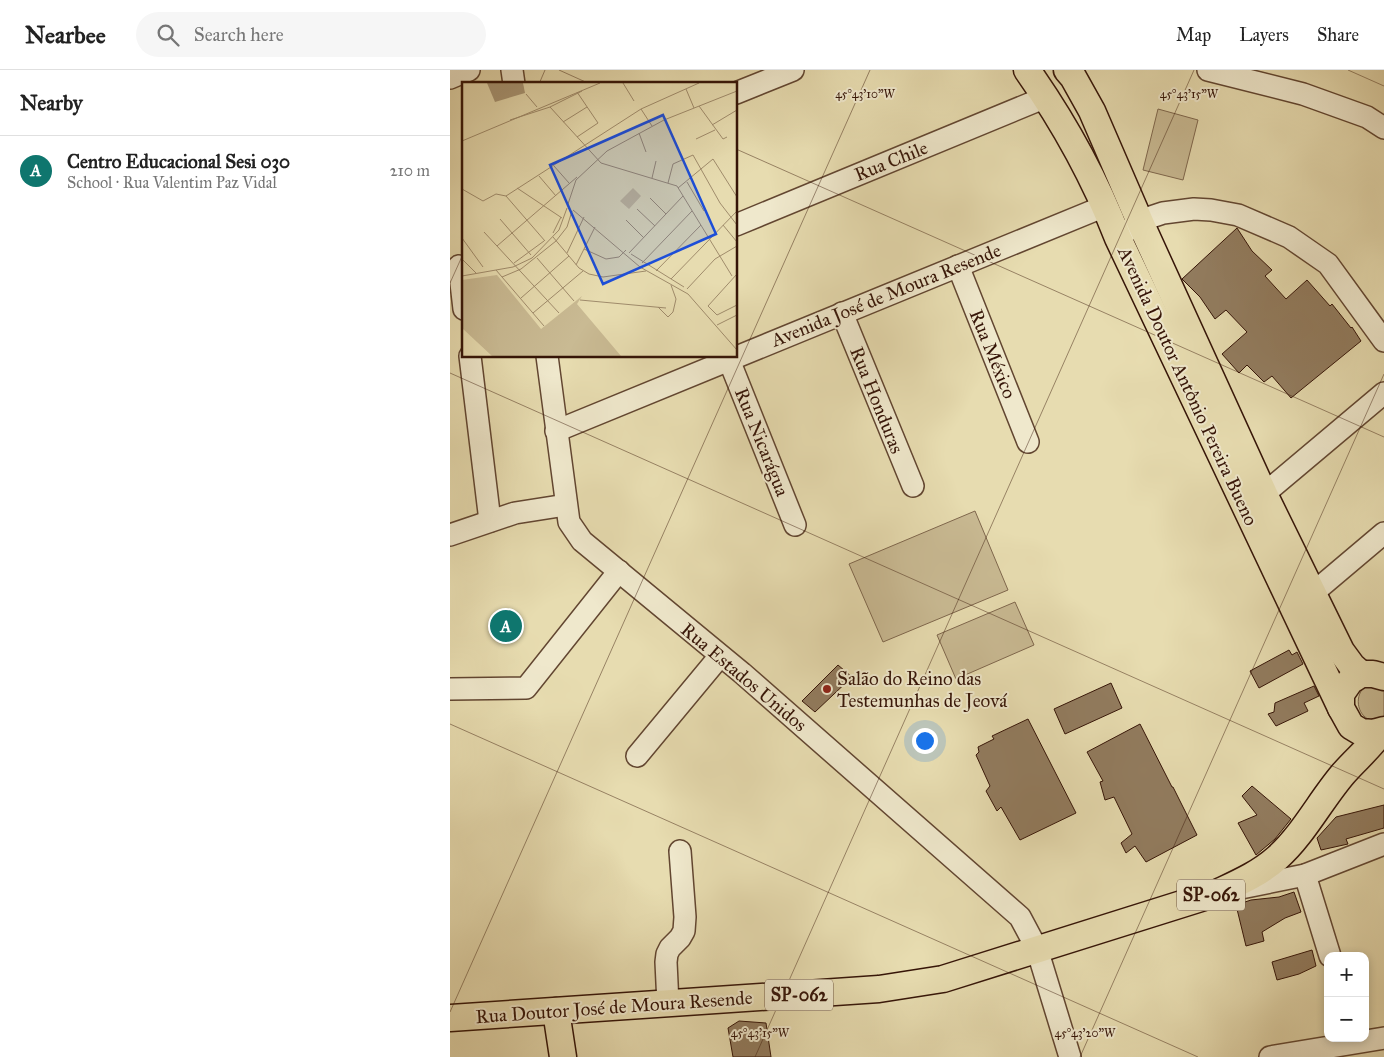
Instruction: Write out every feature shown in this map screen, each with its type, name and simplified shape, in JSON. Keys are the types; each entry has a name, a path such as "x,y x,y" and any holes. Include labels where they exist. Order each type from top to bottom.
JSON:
{"main road":[{"name":"Avenida Doutor Antônio Pereira Bueno","path":"1027,70 1046,97 1105,206 1118,238 1346,717"},
{"name":"Avenida Doutor Antônio Pereira Bueno","path":"1072,72 1092,112 1264,494 1341,651 1352,666 1378,674"},
{"name":"SP-062","path":"1378,674 1350,681 1342,694 1346,717 1361,732 1373,734 1383,731"},
{"name":"Rua Doutor José de Moura Resende","path":"1343,774 1354,742 1346,717"},
{"name":"Rua Doutor José de Moura Resende","path":"450,1018 879,989 942,979 1217,893 1251,878 1277,858 1297,835 1343,774 1373,744 1383,731"},
{"path":"556,1011 563,1057"}],"street":[{"path":"450,78 469,70"},
{"path":"738,92 793,70"},
{"path":"1208,70 1303,94 1367,118 1384,128"},
{"name":"Rua Chile","path":"738,224 1046,97"},
{"name":"Avenida José de Moura Resende","path":"738,356 1105,206"},
{"path":"1118,238 1140,222 1163,213 1194,209 1211,210 1238,216 1289,237 1328,264 1384,341"},
{"path":"458,266 462,295"},
{"name":"Rua México","path":"958,266 1028,442"},
{"name":"Rua Honduras","path":"842,313 913,486"},
{"path":"470,358 490,522"},
{"name":"Rua Estados Unidos","path":"547,358 569,522 582,541 749,679 1020,917 1037,949 1070,1057"},
{"name":"Avenida José de Moura Resende","path":"556,431 734,358"},
{"name":"Rua Nicarágua","path":"729,360 795,525"},
{"path":"1264,494 1384,393"},
{"path":"450,535 516,513 566,505"},
{"path":"1314,593 1384,533"},
{"path":"450,689 526,688 619,571"},
{"path":"637,756 720,656"},
{"path":"1217,893 1305,875 1384,844"},
{"path":"668,1004 667,954 684,931 685,917 680,851"},
{"path":"1305,875 1329,952"},
{"path":"1369,1039 1384,1038"},
{"path":"1270,1057 1346,1042"}],"shaded area":[{"path":"1158,109 1198,120 1183,180 1143,170"},
{"path":"975,511 1008,590 883,642 849,564"},
{"path":"1015,602 1034,645 956,679 937,635"},
{"path":"1384,683 1384,720 1368,719 1359,707 1358,702 1361,692 1370,684"}],"building":[{"path":"1237,228 1252,251 1272,270 1265,276 1286,299 1307,280 1330,306 1332,304 1352,327 1361,341 1291,398 1272,376 1264,382 1247,365 1239,373 1222,354 1247,332 1226,310 1215,319 1200,297 1182,279"},
{"path":"1289,650 1292,655 1297,652 1303,664 1259,688 1250,671"},
{"name":"Salão do Reino das Testemunhas de Jeová","path":"838,665 852,677 815,712 802,701"},
{"path":"1111,683 1122,708 1065,734 1054,709"},
{"path":"1314,686 1319,696 1304,703 1308,711 1276,726 1268,714 1274,712 1275,703"},
{"path":"1028,719 1076,813 1020,840 1001,807 997,811 986,791 990,786 976,755 979,752 978,747 994,739 992,736"},
{"path":"1140,724 1197,835 1146,862 1135,846 1126,853 1121,843 1132,834 1114,797 1105,800 1100,782 1103,781 1087,752"},
{"path":"1252,786 1291,819 1275,839 1256,855 1238,823 1257,815 1242,796"},
{"path":"1384,805 1384,828 1346,839 1348,844 1321,850 1317,838 1336,817"},
{"path":"1294,892 1301,912 1285,918 1262,932 1264,941 1246,946 1236,905 1251,900 1279,897"},
{"path":"1312,950 1316,966 1299,974 1277,980 1272,962"},
{"path":"739,1021 766,1023 771,1057 733,1057 728,1028"}],"place":[{"name":"Centro Educacional Sesi 030","path":"506,626"},
{"name":"Salão do Reino das Testemunhas de Jeová","path":"827,689"}]}
